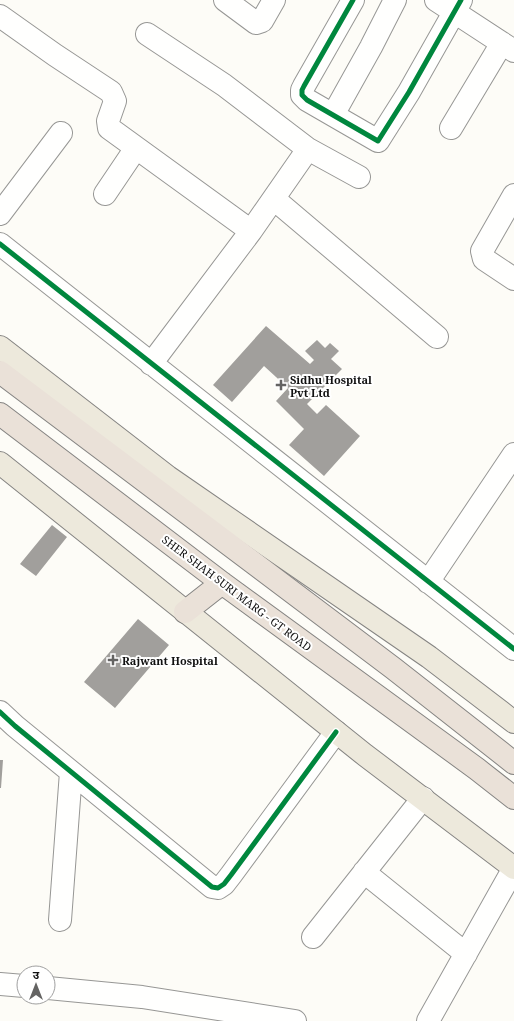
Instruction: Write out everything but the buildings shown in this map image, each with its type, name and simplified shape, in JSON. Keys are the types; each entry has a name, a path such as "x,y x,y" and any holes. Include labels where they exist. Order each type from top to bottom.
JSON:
{"highway":[{"path":"0,372 392,668 514,763"},
{"name":"SHER SHAH SURI MARG - GT ROAD","path":"0,414 222,583 477,768 514,798"},
{"path":"185,612 222,583"}],"main road":[{"path":"0,347 168,477 429,657 514,722"},
{"path":"2,468 336,732 514,868"}],"street":[{"path":"225,0 256,23 262,21 274,0"},
{"path":"353,0 302,90 302,95 304,98 378,141 457,6"},
{"path":"333,115 395,0"},
{"path":"436,0 457,6 508,47 450,128"},
{"path":"0,16 55,56 111,92 115,101 108,121 109,128 251,231"},
{"path":"147,34 224,85 308,149 359,177"},
{"path":"0,214 61,133"},
{"path":"105,194 136,148"},
{"path":"151,364 251,231 308,149"},
{"path":"514,195 482,251 484,259 514,279"},
{"path":"274,199 437,337"},
{"path":"0,244 514,649"},
{"path":"428,582 514,454"},
{"path":"0,712 212,887 218,888 224,884 231,875 336,732"},
{"path":"60,920 71,772"},
{"path":"312,937 423,798"},
{"path":"428,1021 514,868"},
{"path":"364,872 466,954"},
{"path":"0,984 16,985"},
{"path":"56,989 142,997 233,1016 295,1021"}],"cycle path":[{"path":"353,0 304,86 302,95 307,100 378,141 409,92 461,0"},
{"path":"0,244 514,649"},
{"path":"0,712 15,726 212,887 218,888 224,884 231,875 336,732"}],"place":[{"name":"Sidhu Hospital Pvt Ltd","path":"281,385"},
{"name":"Rajwant Hospital","path":"113,660"}]}
